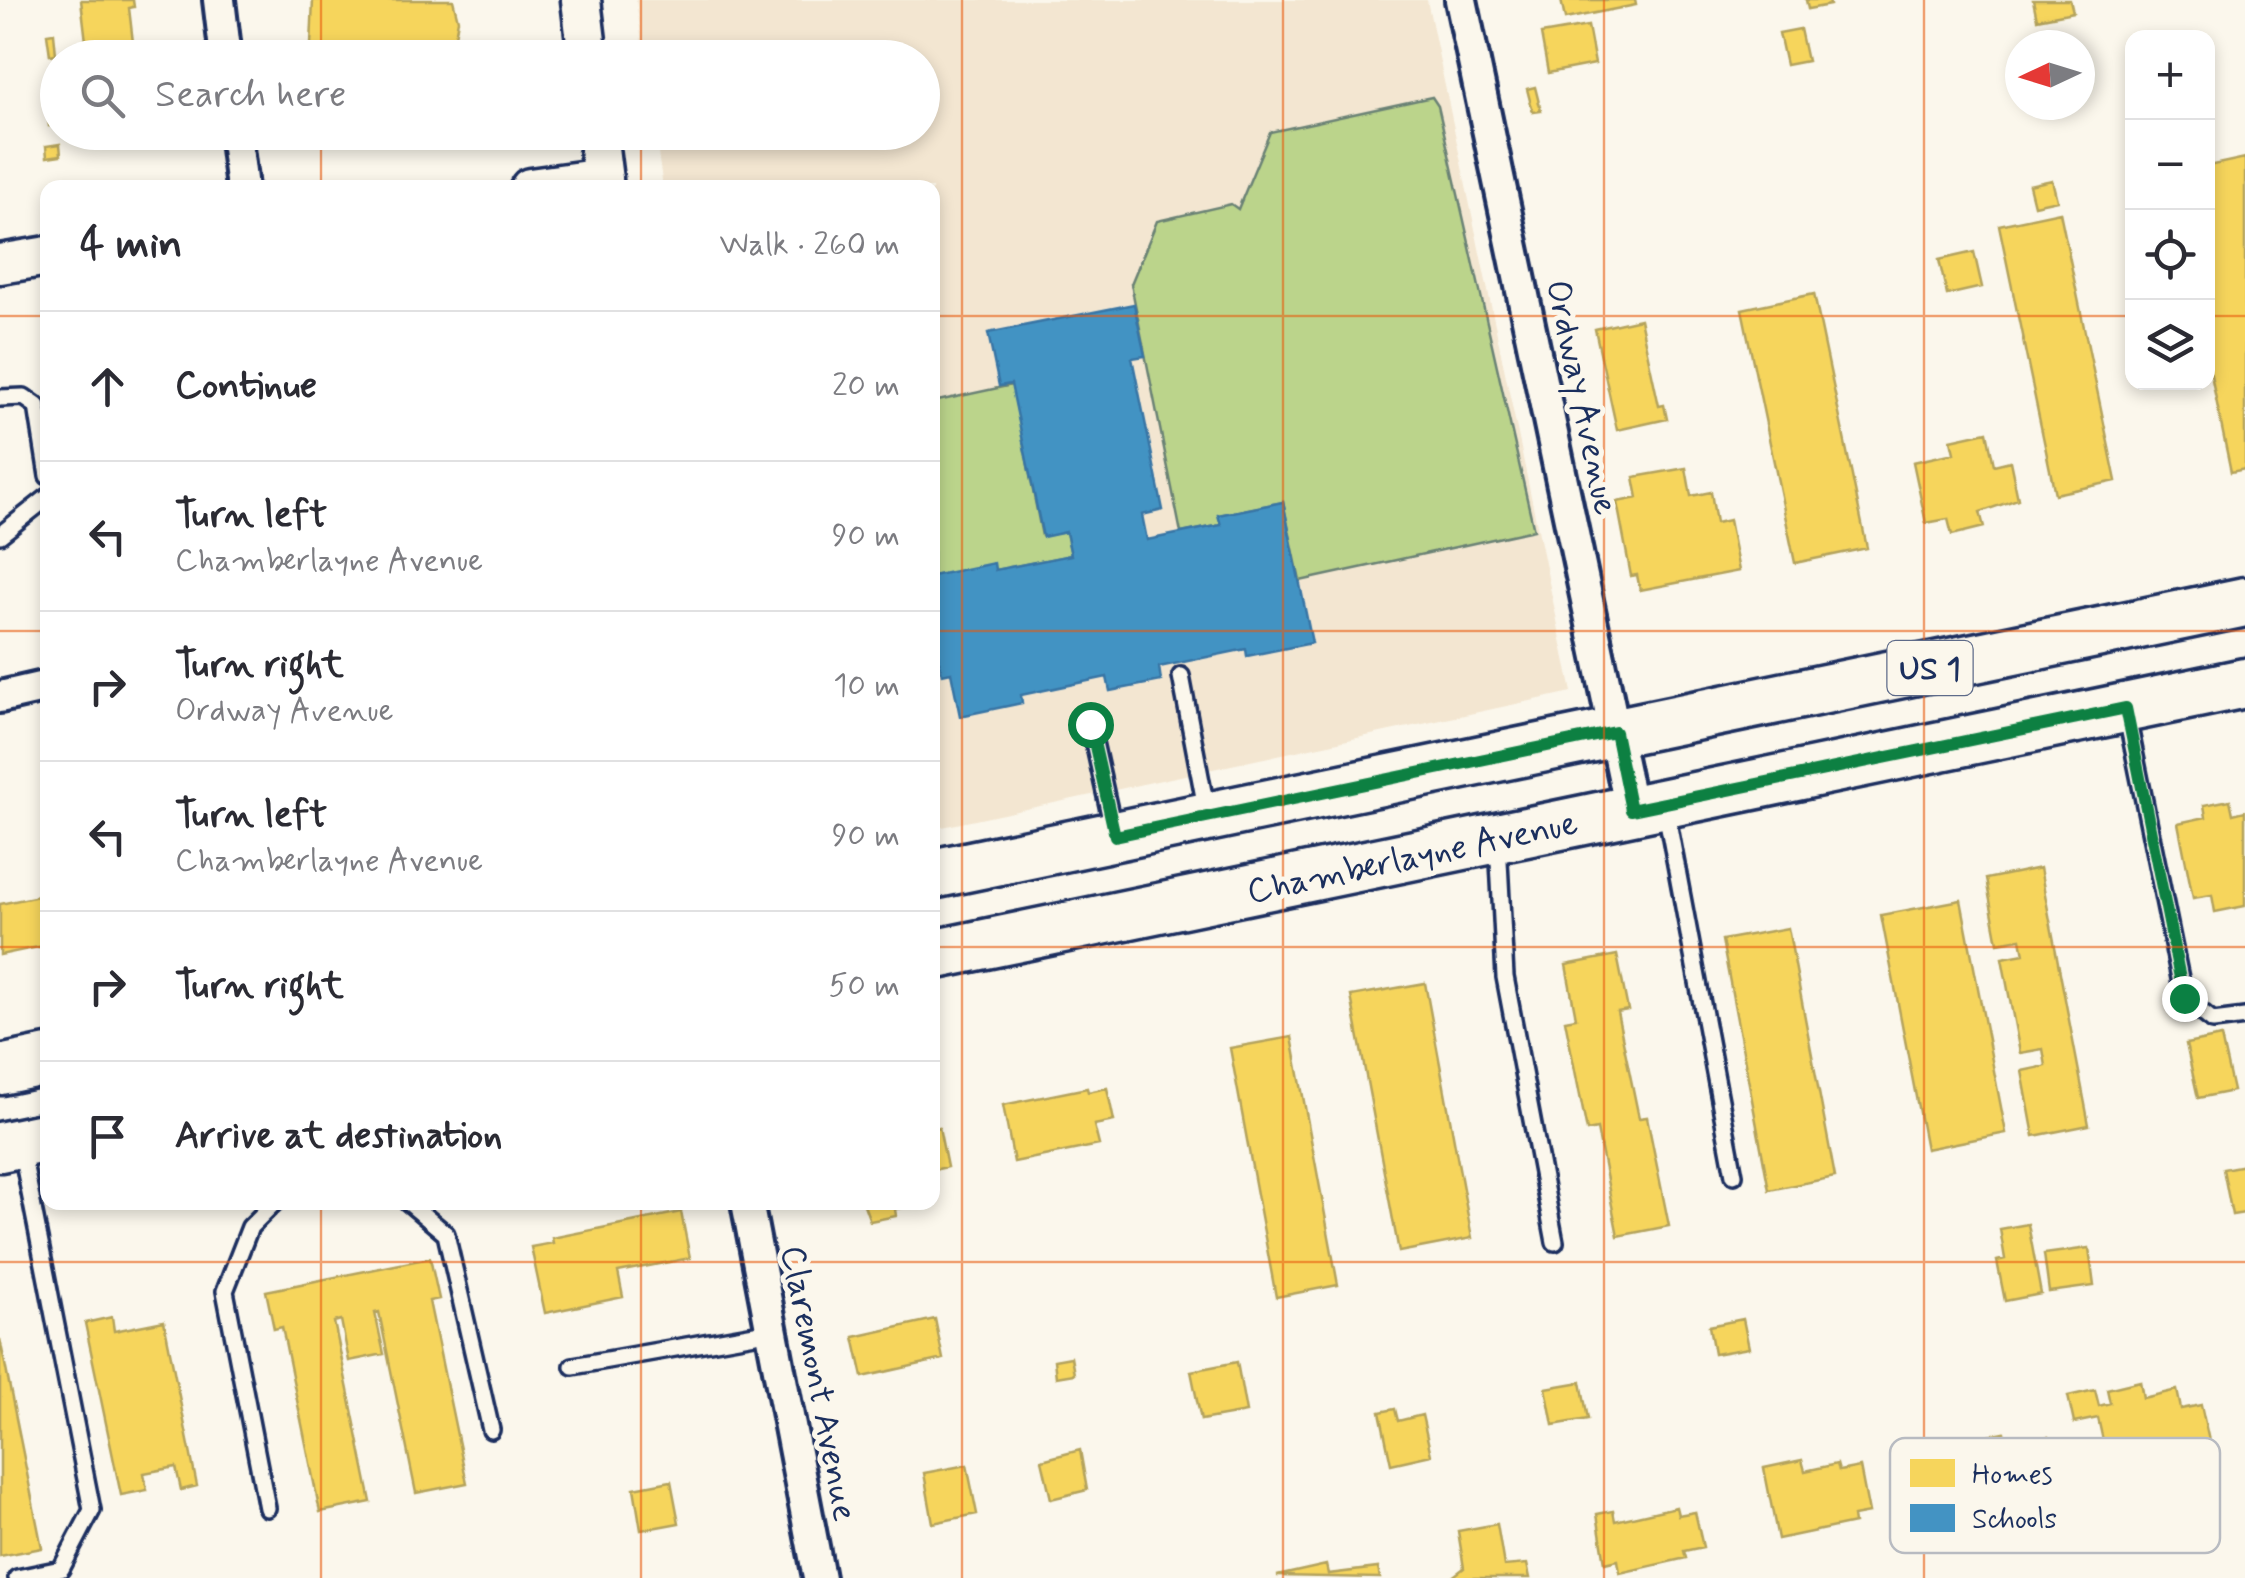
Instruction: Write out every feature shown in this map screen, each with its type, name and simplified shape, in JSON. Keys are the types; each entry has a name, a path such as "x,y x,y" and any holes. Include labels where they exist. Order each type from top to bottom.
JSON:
{"main road":[{"name":"US 1","path":"940,872 2245,602"},
{"name":"Chamberlayne Avenue","path":"940,953 2245,683"},
{"path":"0,1070 40,1062"}],"street":[{"path":"220,0 224,40"},
{"path":"581,0 586,40"},
{"name":"Ordway Avenue","path":"1462,0 1615,732 1648,806"},
{"path":"238,150 241,180"},
{"path":"599,150 604,180"},
{"path":"0,264 40,257"},
{"path":"0,697 40,689"},
{"name":"Claremont Avenue","path":"749,1210 819,1578"}],"lane":[{"path":"0,398 24,397 37,406 40,425"},
{"path":"0,534 40,503"},
{"path":"1180,676 1207,817"},
{"path":"2126,708 2184,998 2213,1021 2245,1017"},
{"path":"1090,724 1115,836"},
{"path":"1648,806 1734,1176"},
{"path":"1498,838 1506,977 1555,1242"},
{"path":"17,1578 61,1569 92,1510 22,1142"},
{"path":"267,1210 250,1227 225,1292 267,1508"},
{"path":"418,1210 446,1234 491,1430"},
{"path":"574,1366 772,1331"}],"shaded area":[{"path":"636,0 1427,0 1572,692 940,827 940,180 662,180 658,150 940,150 940,40 642,40"}],"green space":[{"path":"1432,97 1438,106 1534,530 1300,581 1283,502 1219,515 1221,525 1181,533 1131,284 1157,221 1231,204 1238,209 1270,132"},
{"path":"1012,385 1042,536 1066,532 1071,555 995,570 940,575 940,400"}],"building: Homes":[{"path":"81,0 133,0 134,7 129,8 133,40 86,40"},
{"path":"313,0 453,0 458,20 454,40 311,40"},
{"path":"1561,0 1635,0 1636,5 1565,19"},
{"path":"1806,0 1829,0 1830,5 1808,9"},
{"path":"2033,0 2070,0 2073,12 2037,19"},
{"path":"1588,26 1595,64 1548,73 1541,34"},
{"path":"1800,29 1807,61 1786,65 1779,33"},
{"path":"1535,87 1541,111 1533,112 1527,89"},
{"path":"46,150 61,150 61,155 47,157"},
{"path":"2245,158 2245,469 2231,472 2214,390 2215,164"},
{"path":"2052,180 2057,200 2034,205 2029,185"},
{"path":"2060,212 2116,481 2055,494 1999,225"},
{"path":"1974,252 1982,287 1947,295 1939,260"},
{"path":"1814,294 1867,548 1795,563 1742,309"},
{"path":"1640,319 1659,406 1664,405 1667,419 1617,430 1595,329"},
{"path":"1987,432 1994,465 2010,461 2018,499 1980,512 1984,527 1952,535 1948,519 1926,523 1913,462 1954,453 1951,440"},
{"path":"1686,468 1691,496 1711,492 1716,523 1729,520 1739,571 1640,590 1637,575 1631,576 1617,502 1638,498 1634,477"},
{"path":"2230,800 2233,814 2245,811 2245,906 2215,912 2212,895 2193,898 2178,823 2206,817 2204,805"},
{"path":"2040,868 2089,1125 2034,1136 2022,1071 2046,1066 2043,1049 2020,1053 2002,958 2024,954 2021,939 1998,943 1986,879"},
{"path":"40,896 40,947 0,955 0,904"},
{"path":"1961,900 2006,1133 1926,1149 1881,915"},
{"path":"1788,928 1835,1177 1769,1190 1722,940"},
{"path":"1617,955 1628,1010 1617,1012 1639,1118 1647,1117 1669,1226 1618,1236 1597,1129 1587,1131 1565,1020 1576,1018 1566,965"},
{"path":"1425,983 1472,1238 1399,1252 1351,996"},
{"path":"1292,1037 1338,1285 1276,1297 1230,1048"},
{"path":"2221,1037 2233,1091 2198,1098 2186,1044"},
{"path":"1087,1088 1088,1092 1107,1088 1114,1121 1094,1125 1099,1145 1014,1162 1003,1105"},
{"path":"940,1132 947,1167 940,1168"},
{"path":"2245,1165 2245,1213 2232,1215 2223,1169"},
{"path":"866,1210 895,1210 896,1216 870,1221"},
{"path":"681,1212 690,1258 618,1272 623,1297 545,1313 531,1247 553,1243 552,1238"},
{"path":"2028,1224 2041,1294 2005,1301 1997,1261 2005,1259 2000,1229"},
{"path":"2089,1248 2094,1286 2049,1292 2044,1254"},
{"path":"430,1258 439,1299 429,1301 467,1483 416,1493 379,1312 375,1313 384,1354 349,1361 341,1320 334,1322 371,1502 320,1512 282,1327 274,1329 266,1291"},
{"path":"112,1317 114,1331 164,1321 197,1486 181,1490 176,1467 144,1473 147,1490 121,1495 85,1323"},
{"path":"935,1319 943,1359 863,1377 854,1337"},
{"path":"1743,1319 1749,1348 1714,1354 1709,1326"},
{"path":"0,1339 42,1548 0,1556"},
{"path":"1071,1357 1074,1374 1056,1377 1054,1360"},
{"path":"1237,1362 1246,1412 1201,1420 1191,1371"},
{"path":"2140,1381 2143,1398 2177,1390 2181,1409 2201,1405 2208,1438 2102,1438 2098,1418 2074,1423 2068,1396 2095,1390 2099,1406 2110,1403 2107,1389"},
{"path":"1581,1382 1588,1419 1553,1425 1546,1388"},
{"path":"1395,1409 1398,1421 1422,1415 1431,1455 1391,1464 1380,1412"},
{"path":"2004,1432 2005,1438 1975,1438"},
{"path":"1080,1450 1087,1490 1051,1499 1042,1460"},
{"path":"1802,1460 1805,1471 1837,1464 1839,1471 1860,1467 1869,1513 1853,1516 1854,1523 1778,1539 1764,1468"},
{"path":"967,1465 977,1514 933,1523 924,1473"},
{"path":"671,1481 679,1523 641,1530 634,1488"},
{"path":"1676,1507 1678,1515 1695,1512 1703,1547 1684,1551 1686,1558 1620,1573 1618,1560 1605,1563 1597,1514 1613,1511 1615,1521"},
{"path":"1497,1524 1504,1566 1527,1564 1530,1578 1451,1578 1464,1568 1458,1531"},
{"path":"1326,1565 1328,1574 1378,1568 1380,1578 1277,1576"}],"building: Schools":[{"path":"1134,304 1145,356 1132,358 1163,510 1142,515 1147,540 1221,525 1218,515 1283,502 1312,643 1247,656 1246,649 1159,667 1161,681 1110,691 1107,677 1021,695 1022,703 960,716 951,672 942,674 940,665 940,574 994,563 995,570 1071,555 1066,532 1043,537 1011,384 999,386 988,333"}],"route":[{"path":"1090,724 1115,836 1615,732 1631,810 2126,708 2184,998"}]}
